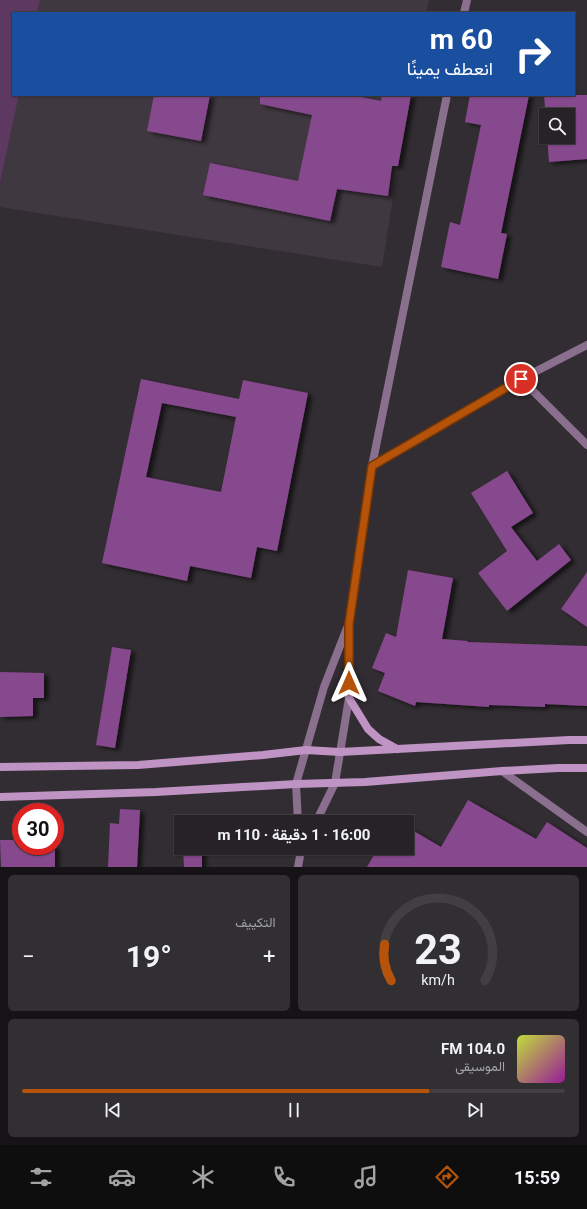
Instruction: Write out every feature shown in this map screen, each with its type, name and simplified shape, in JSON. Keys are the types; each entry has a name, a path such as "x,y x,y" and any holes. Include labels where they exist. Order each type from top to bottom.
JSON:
{"street":[{"path":"464,12 467,0"},
{"path":"319,815 335,783 349,698 349,624 372,466 447,96"},
{"path":"372,466 521,379 587,345"},
{"path":"521,379 587,445"},
{"path":"298,815 296,784 324,687 349,624"},
{"path":"349,698 368,729 379,738 398,749"},
{"path":"0,767 138,766 306,750 340,752 587,740"},
{"path":"0,797 156,792 296,784 365,782 502,771 587,768"},
{"path":"502,771 587,832"},
{"path":"298,867 300,855"}],"shaded area":[{"path":"0,0 40,0 37,12 12,12 12,96 19,96 0,183"},
{"path":"40,0 429,0 426,12 37,12"},
{"path":"19,96 411,96 382,267 0,207 0,183"}],"building":[{"path":"587,95 587,159 549,162 548,144 575,144 575,108 545,108 544,96"},
{"path":"154,96 210,96 201,141 147,131"},
{"path":"260,96 356,96 381,101 382,96 411,96 398,166 392,166 388,196 337,189 330,221 203,195 210,163 298,181 312,115 260,104"},
{"path":"470,96 529,96 501,233 507,234 498,279 441,267 450,222 460,225 481,125 465,122"},
{"path":"141,379 239,399 243,380 308,393 277,551 257,547 251,578 190,566 187,581 102,563","holes":["162,403 236,417 221,492 146,477"]},
{"path":"507,471 533,513 511,527 537,561 559,544 571,560 507,611 478,573 507,551 471,493"},
{"path":"408,570 453,578 442,639 468,641 467,642 587,646 587,706 545,704 545,707 489,705 489,707 416,702 415,706 378,691 385,673 372,668 386,633 396,637"},
{"path":"587,572 587,627 561,609"},
{"path":"112,647 131,650 115,748 96,745"},
{"path":"0,672 44,673 44,698 33,698 33,716 0,717"},
{"path":"468,800 536,839 547,822 587,848 587,867 367,867 374,855 414,855 414,831 441,847"},
{"path":"120,809 140,810 137,867 108,867 110,823 119,824"},
{"path":"0,840 12,840 12,855 55,855 55,867 1,867"},
{"path":"183,855 202,855 202,867 184,867"}],"route":[{"path":"349,683 349,624 372,466 521,379"}]}
